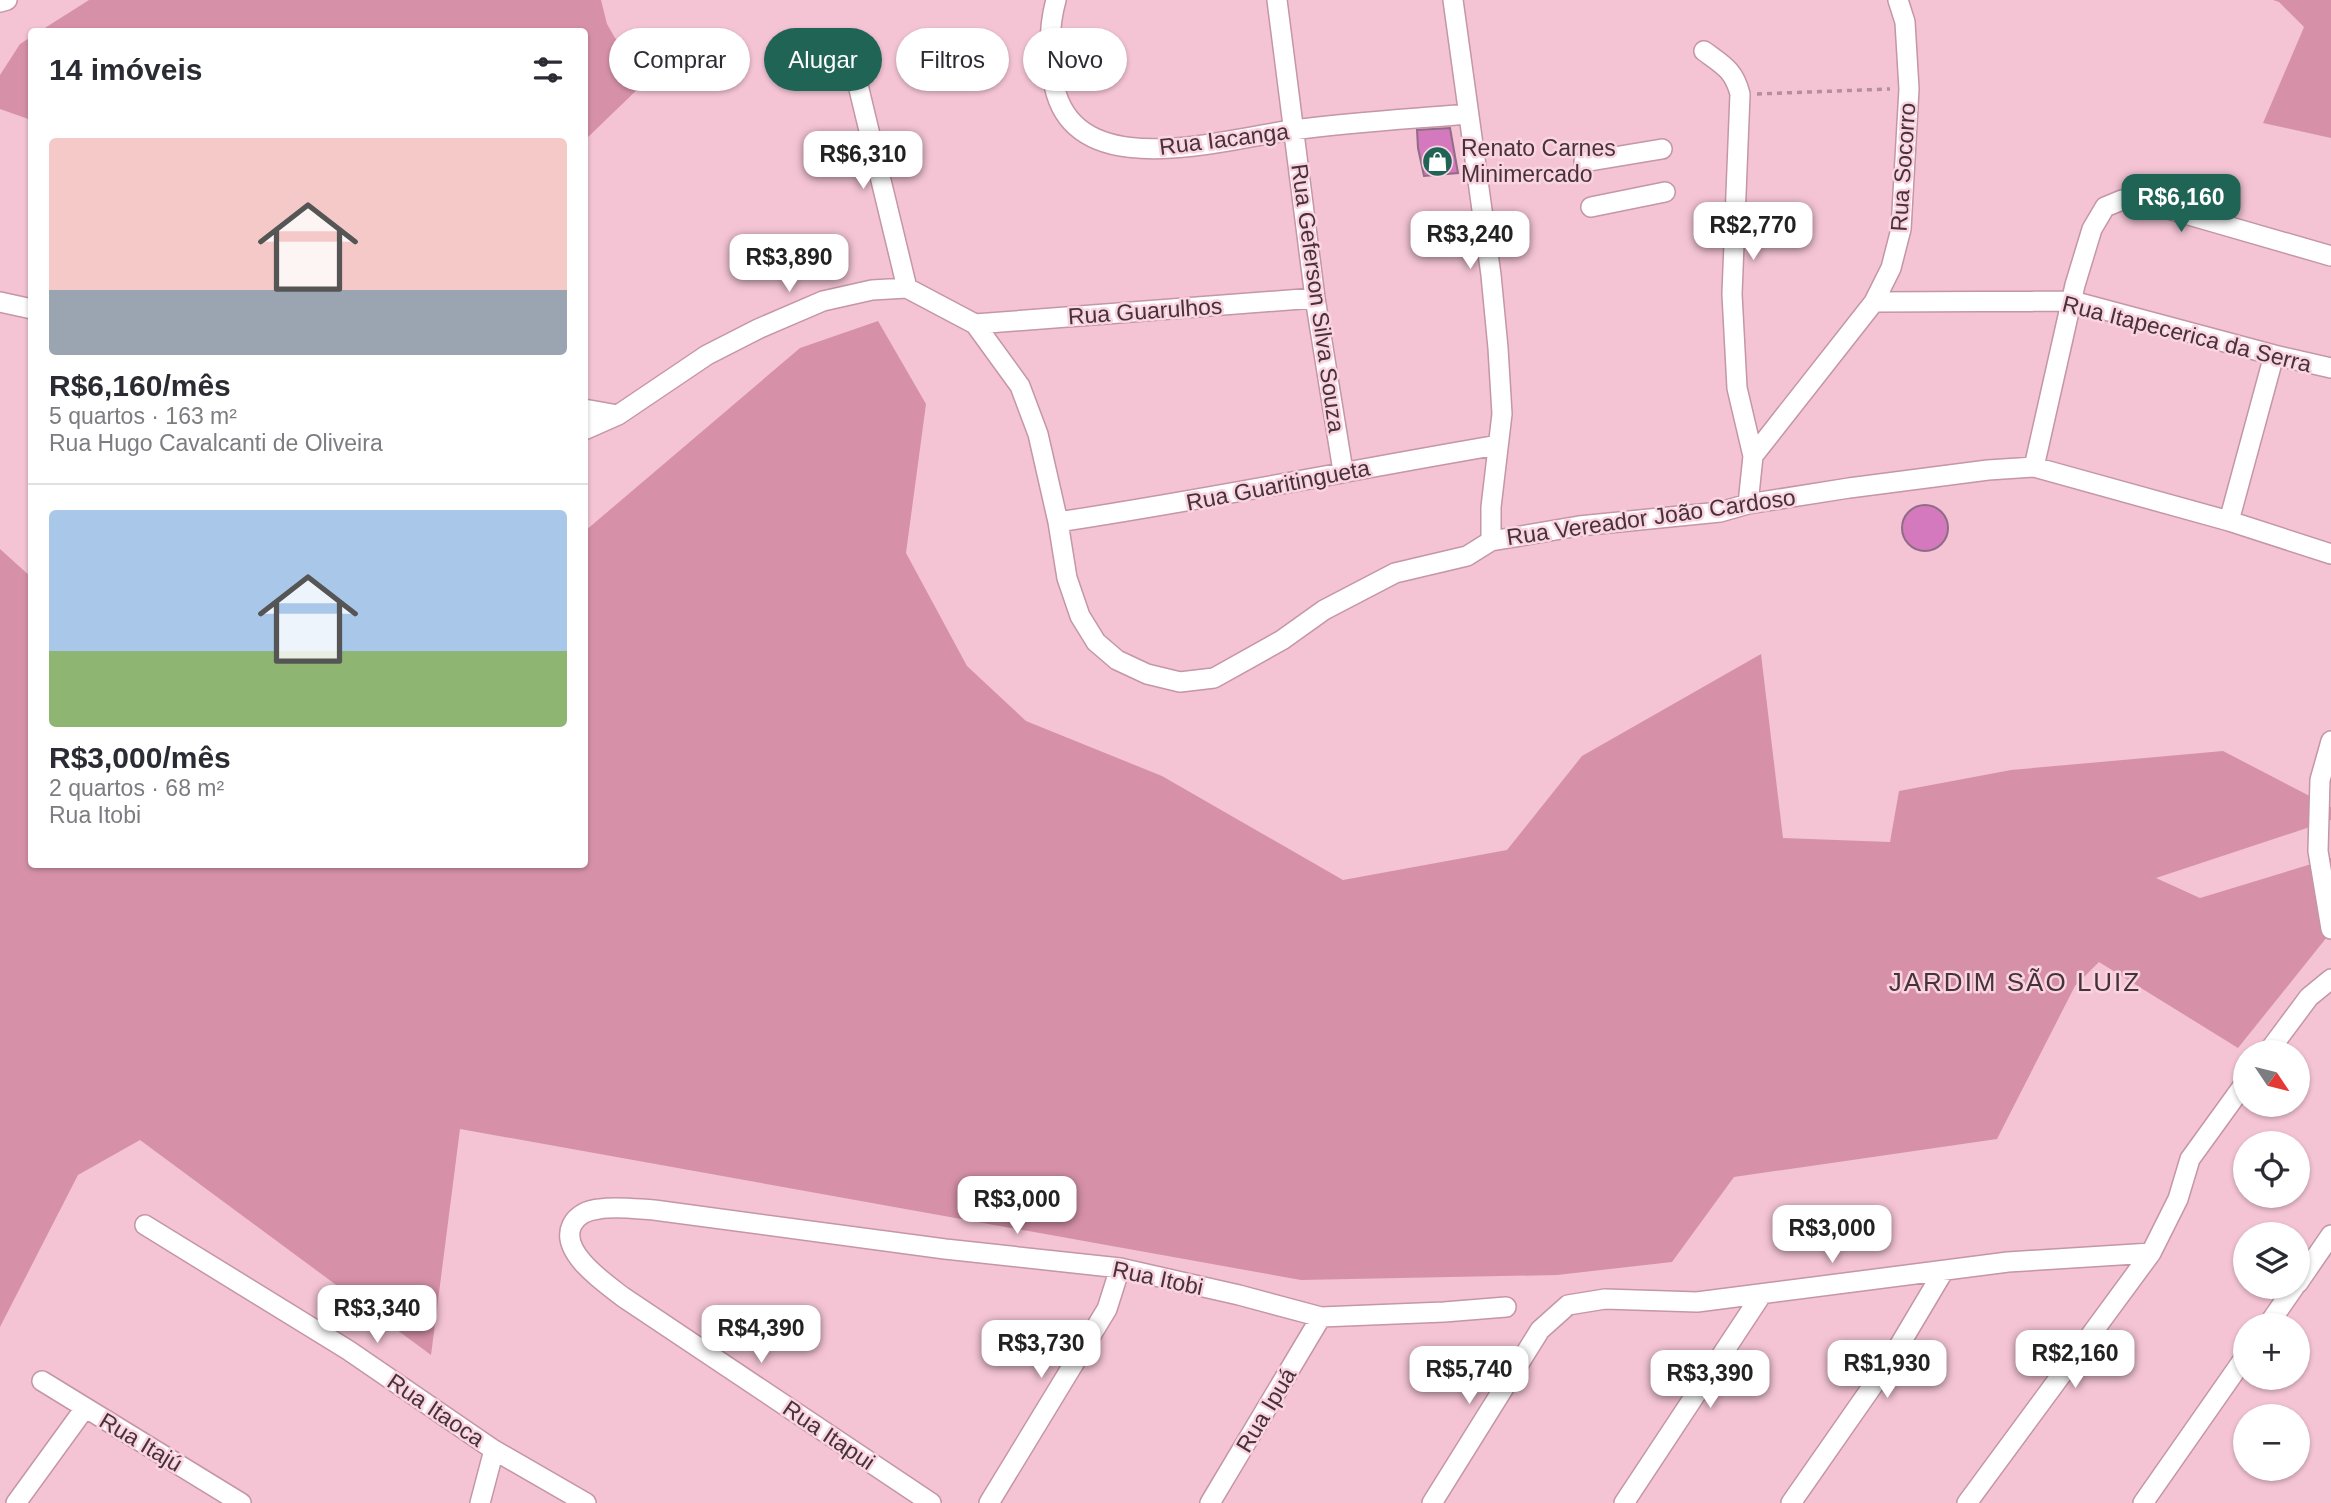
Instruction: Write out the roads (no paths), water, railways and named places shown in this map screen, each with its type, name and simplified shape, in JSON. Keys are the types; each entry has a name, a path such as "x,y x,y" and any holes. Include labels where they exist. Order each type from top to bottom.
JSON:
{"street":[{"path":"0,2 7,0"},
{"name":"Rua Iacanga","path":"1056,0 1052,13 1050,59 1055,92 1068,116 1083,133 1106,143 1136,149 1187,147 1294,130 1468,114"},
{"name":"Rua Geferson Silva Souza","path":"1277,0 1315,298 1343,471"},
{"path":"1453,0 1495,312 1502,414 1491,507 1490,541"},
{"name":"Rua Socorro","path":"1753,456 1874,302 1891,268 1901,229 1909,89 1905,22 1898,0"},
{"path":"1704,51 1727,68 1736,79 1740,94 1732,294 1737,388 1753,456 1748,504"},
{"path":"859,91 907,288"},
{"path":"1584,162 1662,149"},
{"path":"1591,207 1664,192"},
{"path":"2034,467 2072,301 2092,229 2105,207 2122,200 2144,202 2331,256"},
{"path":"588,428 618,415 707,355 823,301 872,290 907,288 975,324"},
{"name":"Rua Guarulhos","path":"975,324 1315,298"},
{"name":"Rua Itapecerica da Serra","path":"1874,302 2072,301 2331,368"},
{"path":"0,302 28,308"},
{"name":"Rua Vereador João Cardoso","path":"975,324 1020,386 1038,434 1067,578 1080,616 1096,642 1117,660 1147,674 1180,682 1214,678 1282,640 1334,604 1395,573 1467,556 1490,541 1579,526 1720,512 1748,504 1875,484 1988,470 2034,467 2229,521 2331,554"},
{"path":"2229,521 2274,355"},
{"path":"588,410 618,415"},
{"name":"Rua Guaritingueta","path":"1058,523 1181,504 1343,471 1497,445"},
{"path":"2331,741 2320,780 2318,851 2331,929"},
{"path":"2277,1040 2309,997 2331,979"},
{"path":"1967,1503 2151,1253 2178,1199 2190,1159 2233,1100"},
{"name":"Rua Itobi","path":"570,1234 570,1228 582,1214 598,1209 613,1207 654,1210 945,1249 1120,1268 1321,1317 1506,1307"},
{"name":"Rua Itaoca","path":"145,1225 348,1350 494,1450 586,1503"},
{"name":"Rua Itapui","path":"570,1234 573,1248 582,1261 623,1297 931,1503"},
{"path":"2310,1264 2331,1235"},
{"path":"1432,1503 1540,1329 1568,1305 1605,1299 1698,1301 2008,1262 2151,1253"},
{"path":"989,1503 1107,1309 1120,1268"},
{"path":"1791,1503 1890,1361 1944,1272"},
{"path":"1623,1503 1762,1294"},
{"name":"Rua Ipuá","path":"1210,1503 1321,1317"},
{"path":"2143,1503 2233,1374"},
{"name":"Rua Itajú","path":"42,1381 241,1503"},
{"path":"16,1503 86,1408"},
{"path":"480,1503 494,1450"}],"place":[{"name":"Renato Carnes Minimercado","path":"1438,161"}],"district":[{"name":"JARDIM SÃO LUIZ","path":"2015,982"}]}
